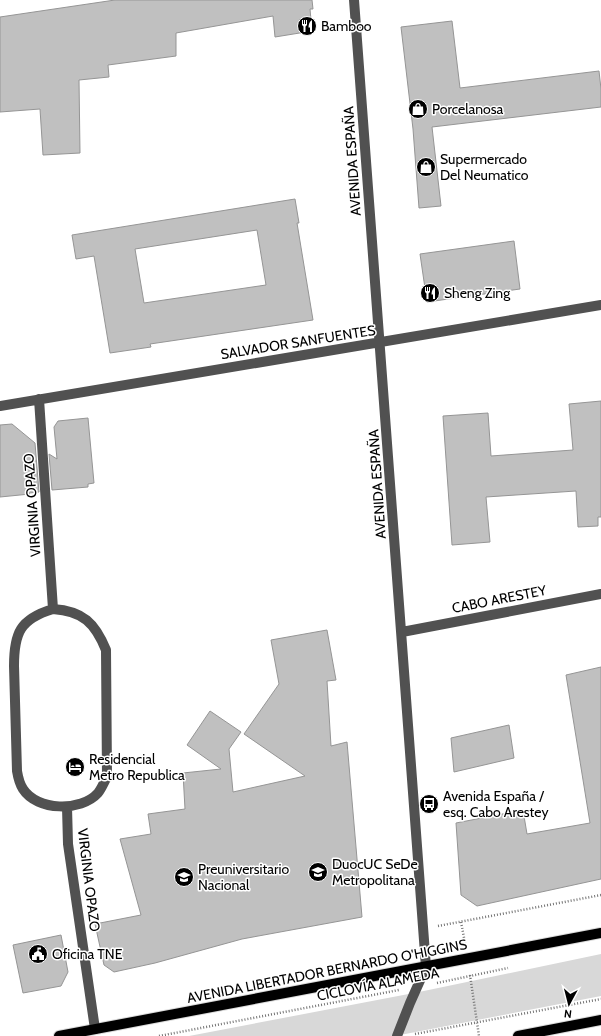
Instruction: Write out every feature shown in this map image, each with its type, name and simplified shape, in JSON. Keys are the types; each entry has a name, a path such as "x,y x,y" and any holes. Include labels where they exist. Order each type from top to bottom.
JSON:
{"main road":[{"name":"AVENIDA LIBERTADOR BERNARDO O'HIGGINS","path":"59,1036 601,933"},
{"path":"518,1036 601,1020"}],"street":[{"name":"AVENIDA ESPAÑA","path":"354,0 426,967"},
{"name":"SALVADOR SANFUENTES","path":"0,406 380,343 601,304"},
{"name":"VIRGINIA OPAZO","path":"39,399 53,609"},
{"name":"CABO ARESTEY","path":"402,632 601,594"},
{"path":"53,609 67,610 88,620 99,634 106,650 107,777 98,793 90,799 77,805 67,807 56,807 45,804 27,794 19,782 17,771 14,666 16,636 24,625 34,616 53,609"},
{"name":"VIRGINIA OPAZO","path":"67,807 68,844 96,1029"},
{"path":"397,1036 426,967"}],"path":[{"path":"423,929 601,895"},
{"path":"461,922 479,1036"},
{"name":"CICLOVÍA ALAMEDA","path":"159,1036 510,968"},
{"path":"412,1035 601,999"}],"shaded area":[{"path":"601,954 601,996 395,1036 189,1036 419,992"}],"building":[{"path":"115,0 312,0 313,9 310,9 312,31 275,37 273,16 176,33 176,56 108,65 109,77 79,80 80,153 43,155 40,109 0,112 0,17"},
{"path":"452,21 460,88 599,71 601,107 432,127 441,206 419,208 413,129 401,27"},
{"path":"295,199 299,223 297,223 313,320 150,344 151,347 110,353 94,256 76,259 72,235","holes":["257,230 266,285 144,303 135,249"]},
{"path":"514,241 520,289 427,302 420,254"},
{"path":"601,401 601,517 598,517 598,526 578,527 576,491 486,497 490,542 452,545 443,416 488,413 491,456 573,450 569,404"},
{"path":"88,418 94,483 88,484 88,487 52,490 49,454 57,459 54,427 58,421"},
{"path":"12,424 35,443 39,492 0,497 0,425"},
{"path":"327,630 336,680 327,681 331,746 347,742 362,917 242,939 155,963 114,972 104,965 95,924 141,915 120,839 151,834 148,814 185,809 183,773 221,769 187,745 210,711 241,732 229,749 233,792 305,776 244,734 279,684 271,640"},
{"path":"601,667 601,879 477,906 461,895 456,823 523,810 527,834 590,823 566,675"},
{"path":"509,725 514,758 454,772 451,738"},
{"path":"61,935 68,972 61,986 23,993 13,945"}],"place":[{"name":"Bamboo","path":"307,26"},
{"name":"Porcelanosa","path":"418,109"},
{"name":"Supermercado Del Neumatico","path":"426,167"},
{"name":"Sheng Zing","path":"430,293"},
{"name":"Residencial Metro Republica","path":"75,767"},
{"name":"Avenida España / esq. Cabo Arestey","path":"429,804"},
{"name":"DuocUC SeDe Metropolitana","path":"318,872"},
{"name":"Preuniversitario Nacional","path":"184,877"},
{"name":"Oficina TNE","path":"38,954"}]}
